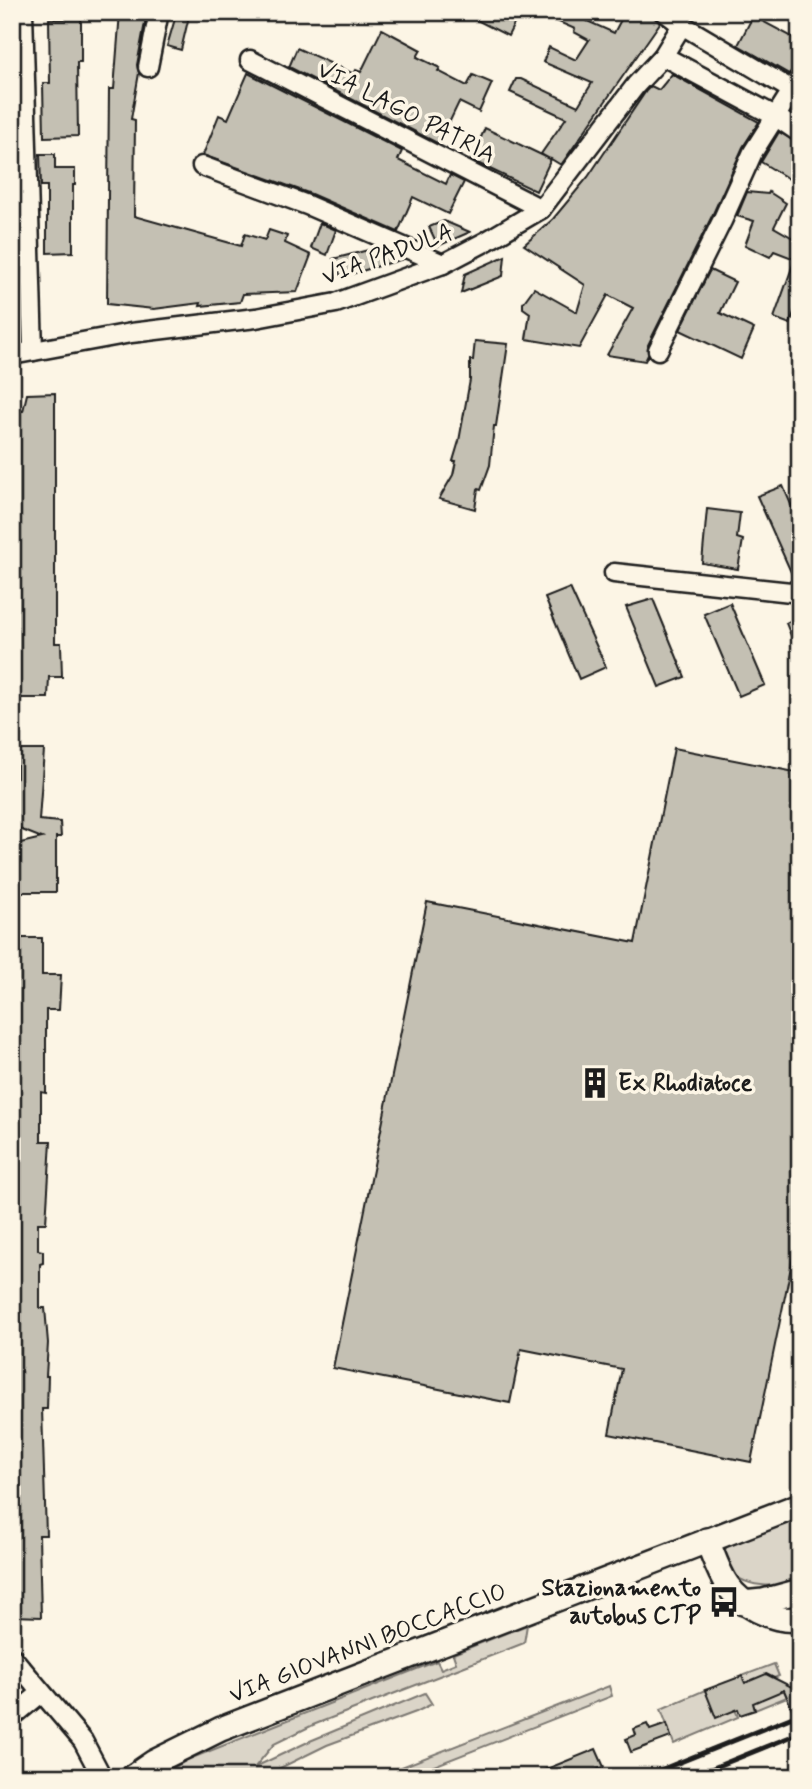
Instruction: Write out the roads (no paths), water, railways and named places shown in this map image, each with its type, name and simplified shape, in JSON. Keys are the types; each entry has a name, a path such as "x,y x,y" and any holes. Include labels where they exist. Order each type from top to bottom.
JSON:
{"street":[{"path":"23,12 33,351"},
{"path":"148,67 159,12"},
{"path":"658,350 753,152 796,84 682,25 665,12"},
{"name":"VIA PADULA","path":"12,355 131,332 256,318 336,303 443,264 541,209 636,85 663,56 682,25"},
{"path":"663,56 775,116 800,133"},
{"name":"VIA LAGO PATRIA","path":"250,60 541,209"},
{"path":"202,166 307,205 443,264"},
{"path":"614,573 800,593"},
{"name":"VIA GIOVANNI BOCCACCIO","path":"132,1777 154,1762 221,1729 800,1504"},
{"path":"707,1540 722,1579 743,1603 773,1618 800,1619"},
{"path":"743,1603 763,1601 800,1591"},
{"path":"12,1657 83,1741 102,1777"},
{"path":"12,1717 41,1693"}],"railway":[{"path":"643,1777 800,1714"},
{"path":"691,1777 800,1733"}],"place":[{"name":"Ex Rhodiatoce","path":"595,1083"},
{"name":"Stazionamento autobus CTP","path":"724,1602"}]}
